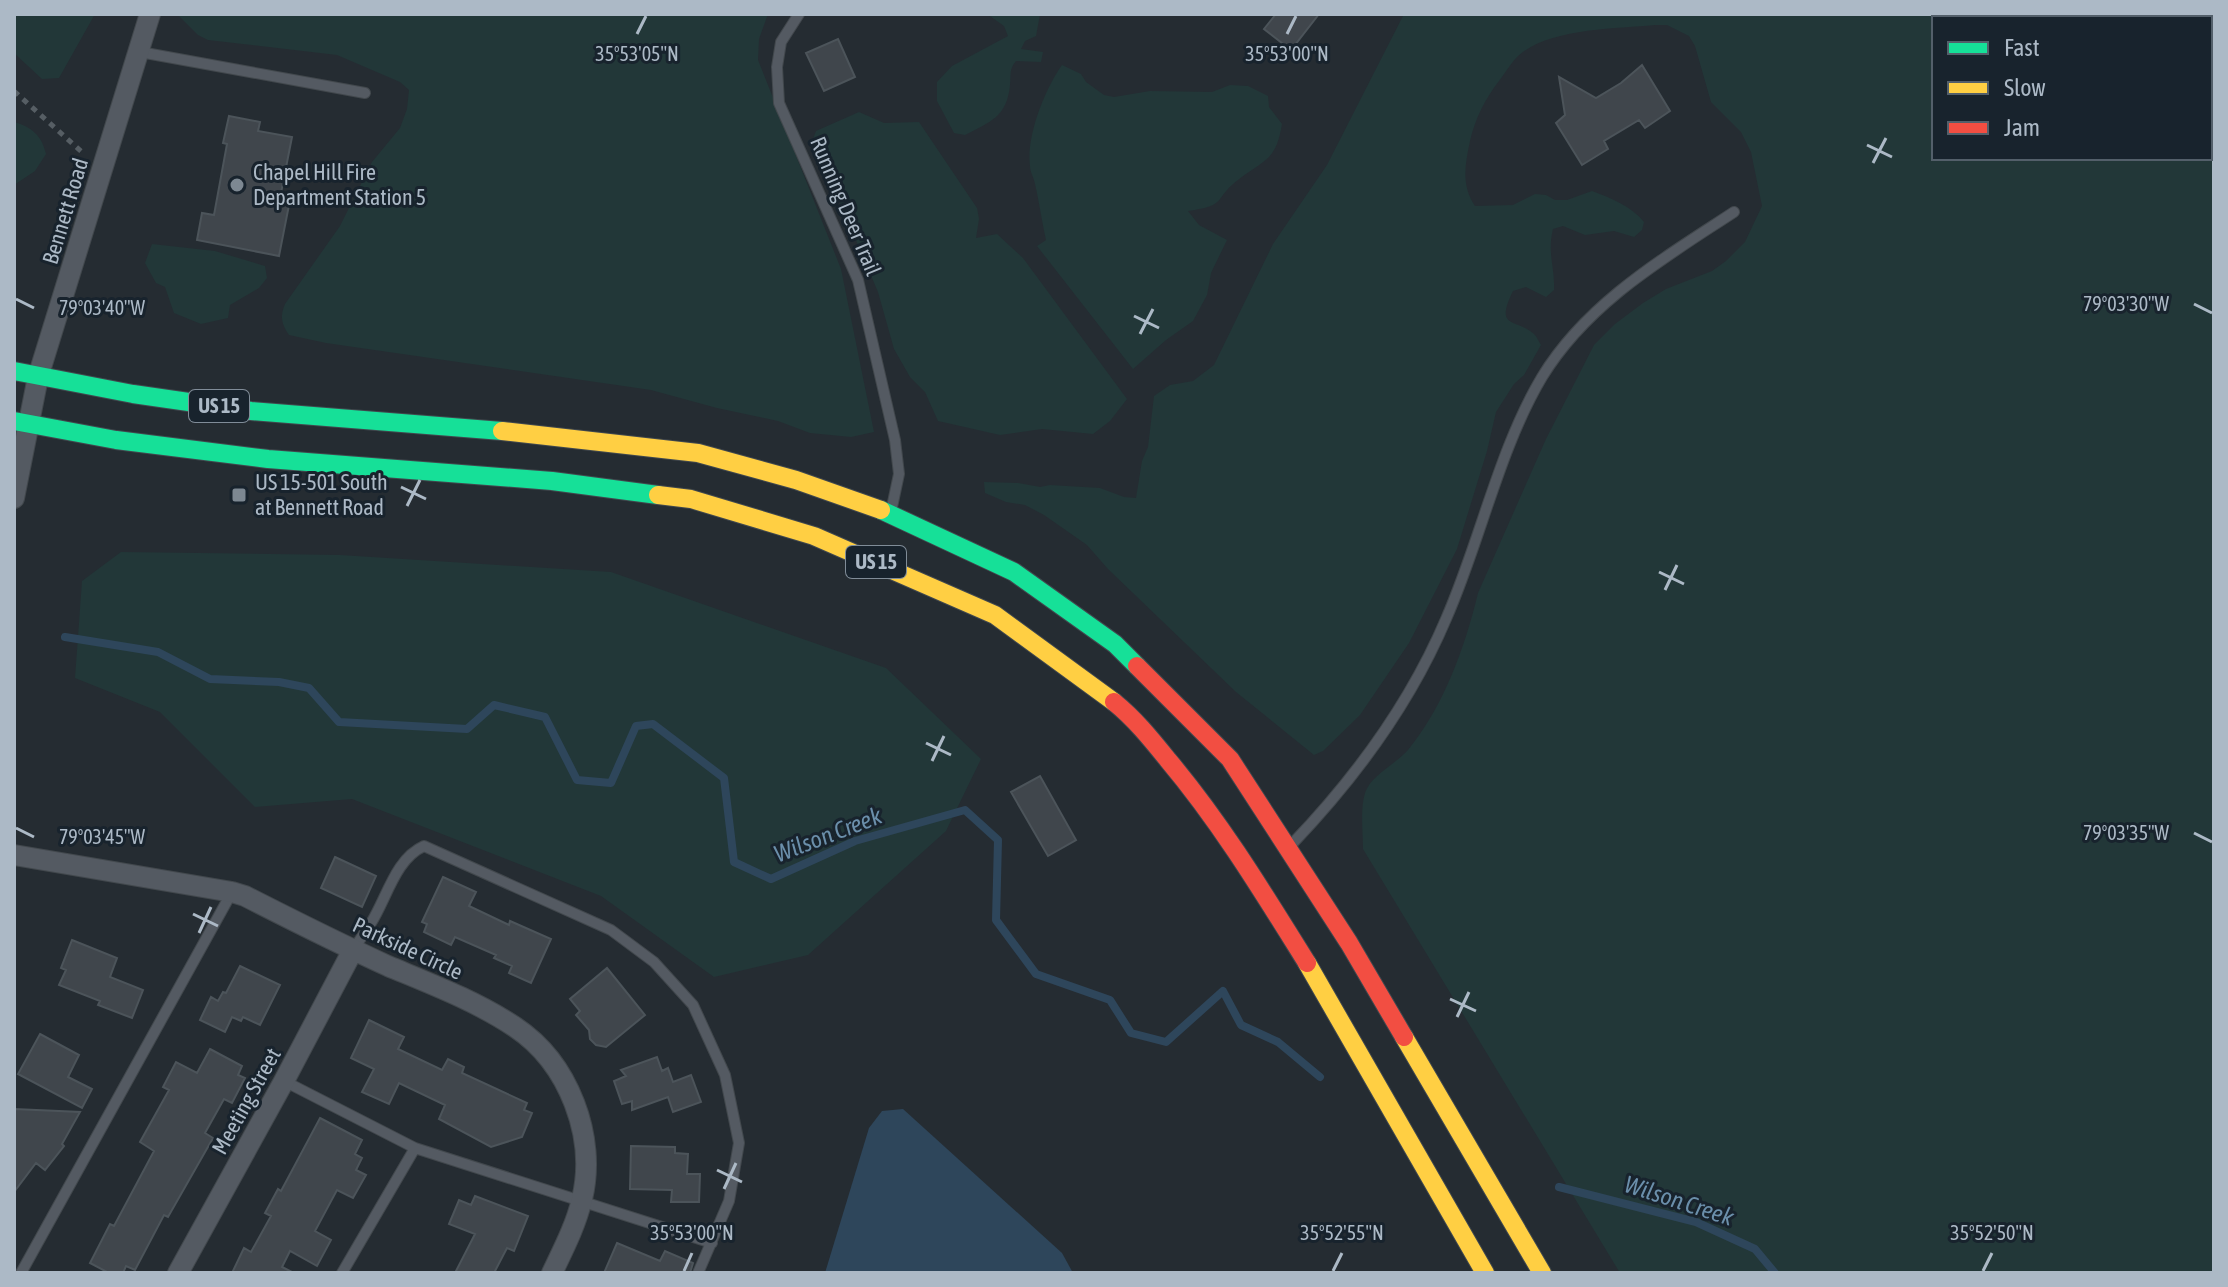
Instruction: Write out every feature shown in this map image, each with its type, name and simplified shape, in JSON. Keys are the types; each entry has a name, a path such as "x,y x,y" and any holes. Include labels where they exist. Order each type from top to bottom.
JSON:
{"highway":[{"name":"US 15","path":"14,371 251,411 552,435 698,453 796,480 890,513 1014,572 1115,644 1230,759 1349,943 1542,1273"},
{"name":"US 15","path":"20,422 116,440 268,459 552,481 691,499 814,536 995,615 1087,680 1133,718 1193,790 1256,881 1314,974 1485,1273"}],"street":[{"name":"Bennett Road","path":"14,498 20,422 38,377 150,14"},
{"name":"Parkside Circle","path":"14,855 232,892 487,1011 517,1028 542,1052 577,1107 585,1159 582,1200 552,1273"},
{"name":"Meeting Street","path":"178,1273 353,950"}],"lane":[{"name":"Running Deer Trail","path":"799,14 781,42 777,67 779,103 858,280 895,440 899,474 890,513"},
{"path":"140,52 365,93"},
{"path":"1288,847 1336,798 1384,733 1418,678 1447,619 1494,484 1542,376 1586,320 1649,267 1734,212"},
{"path":"353,950 403,862 414,850 424,846 611,930 654,962 693,1005 725,1075 739,1143 729,1201 698,1273"},
{"path":"21,1273 232,892"},
{"path":"284,1081 415,1148 712,1243"},
{"path":"342,1273 415,1148"}],"path":[{"path":"14,91 102,171"}],"green space":[{"path":"14,14 95,14 59,78 42,79 14,53"},
{"path":"177,14 768,14 759,39 758,60 841,269 874,432 851,437 810,433 778,421 651,390 289,335 282,320 285,304 340,226 372,162 400,128 407,109 409,90 400,82 337,55 208,40 198,35"},
{"path":"987,14 1040,14 1036,36 1025,41 1021,49 1043,52 1041,62 1016,61 1011,69 1008,96 996,117 965,135 954,133 937,101 937,82 952,66 1008,36 1004,26"},
{"path":"1404,14 2214,14 2214,1273 1620,1273 1363,849 1365,793 1373,781 1408,750 1443,695 1460,655 1478,593 1546,439 1594,345 1643,303 1666,289 1712,271 1726,261 1745,242 1762,206 1751,152 1741,132 1711,102 1695,46 1689,36 1667,25 1655,25 1583,32 1547,40 1518,56 1481,110 1472,133 1466,167 1466,183 1475,206 1513,205 1535,194 1567,200 1592,191 1639,216 1644,222 1642,230 1634,237 1614,231 1585,235 1563,226 1553,229 1554,290 1546,297 1526,287 1513,291 1507,318 1534,334 1541,345 1524,375 1514,384 1496,412 1457,549 1409,643 1360,715 1323,751 1314,755 1236,692 1087,545 1025,505 1006,502 985,493 984,482 1100,488 1136,498 1142,461 1148,447 1154,396 1170,385 1193,381 1214,365 1273,244 1327,165"},
{"path":"1062,65 1081,74 1086,82 1104,95 1114,97 1150,91 1212,92 1230,85 1248,86 1268,96 1269,107 1282,124 1276,145 1268,158 1238,180 1215,204 1188,211 1199,225 1227,240 1211,273 1207,295 1193,321 1133,369 1037,246 1046,240 1030,168 1031,141 1043,100"},
{"path":"859,112 884,123 919,122 977,208 976,238 997,234 1023,258 1127,399 1110,421 1093,434 1042,429 1000,435 938,421 925,392 910,377 894,349 878,292 813,139 816,131"},
{"path":"14,122 35,133 46,154 35,171 14,185"},
{"path":"152,244 215,251 265,266 267,278 259,288 230,305 228,318 201,324 174,313 165,287 156,283 145,263"},
{"path":"121,552 340,555 611,572 886,668 981,759 946,831 808,955 714,977 601,896 352,799 255,807 160,712 75,678 82,581"}],"water":[{"path":"903,1109 1062,1253 1073,1273 825,1273 869,1128 882,1111"}],"building":[{"path":"1276,14 1319,14 1291,50 1264,29"},
{"path":"838,39 855,77 824,91 806,53"},
{"path":"1642,65 1670,111 1645,128 1639,120 1604,141 1608,149 1582,165 1556,123 1565,115 1559,77 1596,98"},
{"name":"Chapel Hill Fire Department Station 5","path":"229,116 260,122 258,131 292,137 279,203 289,205 279,256 197,240 202,213 214,215"},
{"path":"1040,776 1076,840 1048,856 1011,792"},
{"path":"335,857 376,876 362,907 321,888"},
{"path":"443,877 476,892 469,906 509,925 510,921 551,939 531,983 509,973 512,966 494,958 496,955 455,937 451,945 424,932 427,924 422,922"},
{"path":"72,940 117,958 110,977 143,990 132,1018 59,985 66,970 61,968"},
{"path":"240,966 280,985 260,1025 243,1017 241,1021 232,1017 225,1032 200,1020 211,997 218,1001 223,992 226,993"},
{"path":"607,968 645,1015 606,1047 596,1045 590,1039 589,1030 576,1015 580,1011 570,999"},
{"path":"369,1020 404,1037 398,1049 442,1070 448,1059 464,1067 462,1073 527,1103 524,1110 532,1113 522,1137 491,1147 439,1119 445,1105 399,1083 389,1104 362,1092 374,1069 351,1058"},
{"path":"40,1034 79,1055 68,1077 92,1089 82,1108 18,1074"},
{"path":"210,1049 242,1066 238,1075 245,1078 232,1103 224,1099 205,1133 213,1138 168,1217 164,1215 135,1270 126,1266 123,1273 109,1273 90,1263 110,1224 114,1226 154,1151 140,1142 169,1090 163,1087 176,1062 197,1073"},
{"path":"657,1057 662,1071 668,1068 673,1082 691,1075 701,1102 673,1112 668,1097 632,1110 632,1101 622,1104 614,1081 626,1076 621,1070"},
{"path":"14,1109 80,1112 62,1144 64,1146 45,1170 36,1163 14,1192"},
{"path":"320,1118 362,1140 355,1154 362,1158 356,1170 366,1175 353,1198 337,1190 315,1231 331,1240 317,1266 290,1251 282,1267 294,1273 232,1273 244,1248 251,1252 271,1216 265,1213 278,1189 281,1191"},
{"path":"631,1146 675,1147 675,1153 688,1154 687,1174 700,1174 699,1202 671,1202 672,1190 630,1189"},
{"path":"475,1196 528,1216 514,1251 507,1248 494,1273 455,1273 475,1234 449,1224 459,1200 471,1205"},
{"path":"617,1243 660,1261 665,1251 693,1263 690,1273 604,1273"}],"waterway":[{"name":"Wilson Creek","path":"65,637 158,652 210,679 279,682 309,688 339,722 467,729 494,705 545,717 577,780 611,783 636,726 653,724 724,778 734,862 771,879 855,841 965,810 998,840 996,920 1036,974 1110,1000 1131,1033 1166,1042 1223,991 1241,1025 1278,1042 1320,1077"},
{"name":"Wilson Creek","path":"1559,1187 1696,1222 1755,1249 1775,1273"}],"traffic: fast":[{"path":"14,371 133,394 251,411 502,431"},
{"path":"14,421 116,440 268,459 552,481 658,495"},
{"path":"881,510 1014,572 1115,644 1137,666"}],"traffic: slow":[{"path":"502,431 698,453 796,480 881,510"},
{"path":"658,495 691,499 814,536 995,615 1114,702"},
{"path":"1307,963 1485,1273"},
{"path":"1404,1037 1542,1273"}],"traffic: jam":[{"path":"1137,666 1230,759 1349,943 1404,1037"},
{"path":"1114,702 1149,737 1206,809 1307,963"}],"place":[{"name":"Chapel Hill Fire Department Station 5","path":"237,185"},
{"name":"US 15-501 South at Bennett Road","path":"239,495"}]}
